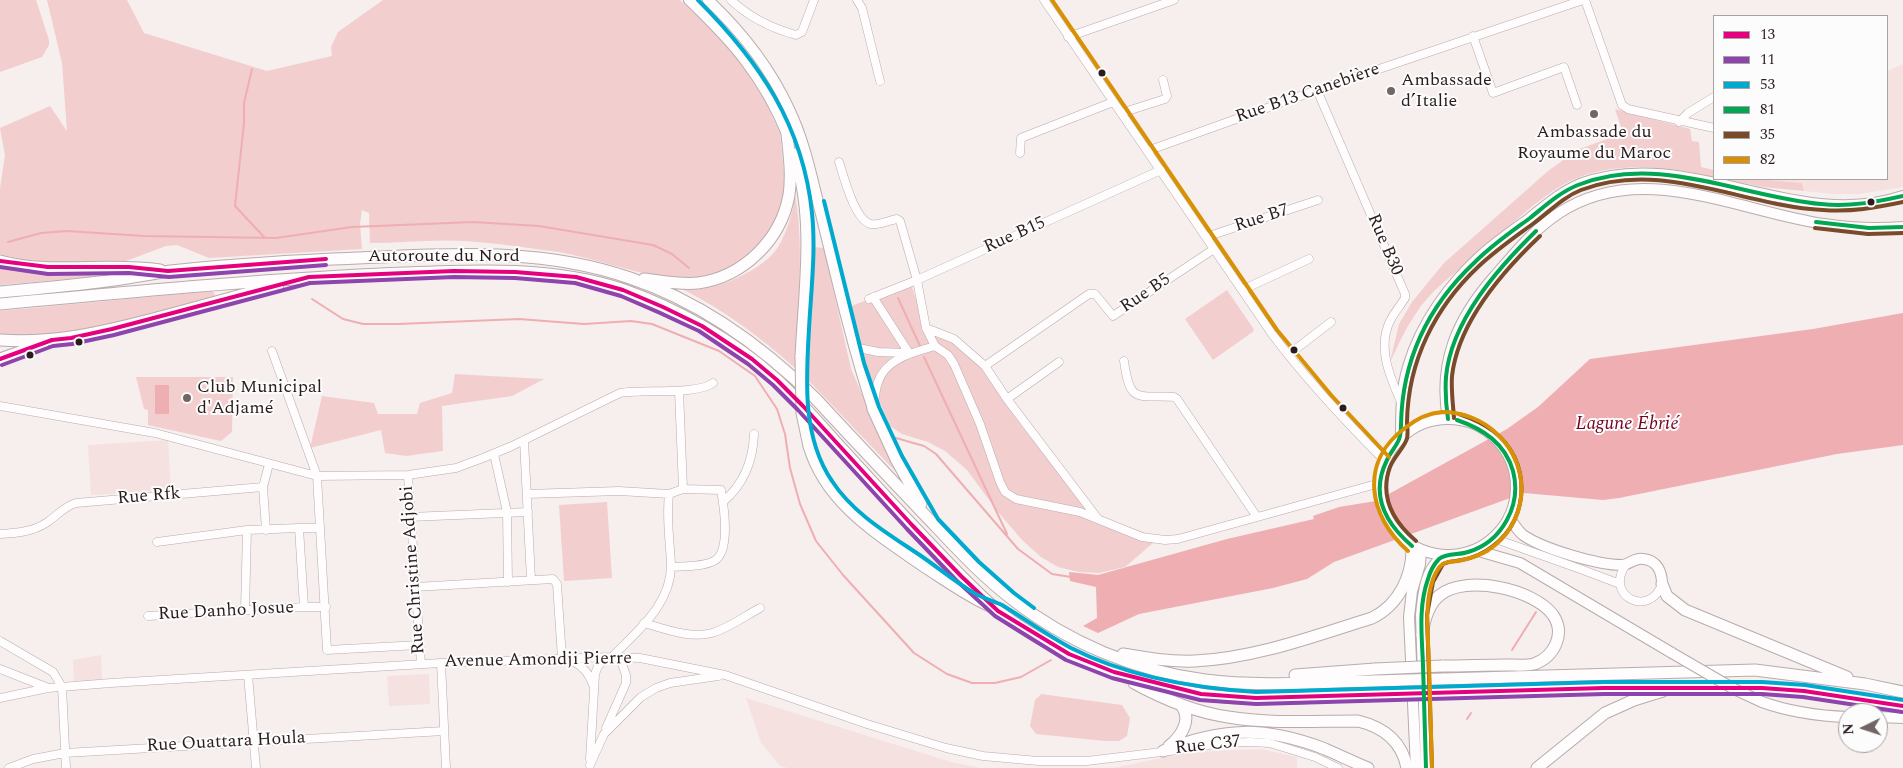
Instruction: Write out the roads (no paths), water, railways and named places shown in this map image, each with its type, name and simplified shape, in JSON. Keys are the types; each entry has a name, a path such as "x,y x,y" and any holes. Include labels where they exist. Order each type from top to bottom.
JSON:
{"highway":[{"path":"631,278 675,283 697,283 726,274 754,257 766,245 776,230 787,205 790,175 787,134"},
{"path":"787,134 796,162 806,215 807,245 800,357 802,413 808,446 819,471 826,484 848,511 889,543 965,593 998,611"},
{"name":"Autoroute du Nord","path":"0,292 100,282 172,271 298,260 488,254 568,262 631,278 670,294 712,315 762,349 816,399 933,523 1010,598 1050,626 1078,642 1132,663 1179,675 1213,681 1254,683 1755,670 1865,684"},
{"path":"0,261 13,264 75,269 128,267 172,271"},
{"name":"Autoroute du Nord","path":"0,304 309,277 454,271 515,272 576,277 623,290 664,306 729,343 776,380 803,406 912,525 998,611 1069,654 1114,672 1176,689 1210,695 1256,698 1550,689 1762,688 1804,691 1903,706"},
{"path":"0,340 71,338 309,277"},
{"path":"0,359 52,340"},
{"path":"873,409 896,459 933,523"},
{"path":"1101,652 1161,660 1194,661 1221,658 1272,649 1372,618 1386,609 1401,591 1411,566 1413,546"},
{"path":"1662,584 1667,596 1685,610 1865,684 1903,692"},
{"path":"1254,683 1298,675 1375,669 1534,664 1553,650 1559,638 1553,615 1534,599 1496,586 1468,586 1446,591 1436,598 1427,613 1422,635"},
{"path":"1114,672 1148,691 1180,704 1229,717 1370,724 1392,737 1402,750 1407,768"},
{"path":"1537,768 1605,713 1634,700 1672,688"},
{"path":"1163,751 1178,738 1186,723 1185,709 1180,704"},
{"path":"1163,751 1203,737 1246,732 1290,738 1368,768"},
{"path":"1529,768 1556,754"}],"main road":[{"path":"690,0 719,28 756,74 771,97 787,134"},
{"path":"708,0 727,18 766,67 790,109 807,160 854,347 873,409"},
{"path":"1401,438 1402,402 1407,367 1418,340 1431,316 1466,269 1555,197 1579,184 1608,176 1655,173 1684,176 1797,201 1830,206 1872,204 1903,196"},
{"path":"1448,419 1444,388 1448,358 1455,337 1468,311 1486,286 1523,243 1559,213 1594,196 1632,189 1655,188 1696,195 1823,224 1869,228 1903,227"},
{"path":"1413,546 1445,556 1475,550 1493,538 1509,517 1513,507 1516,488 1513,468 1505,450 1489,433 1466,422 1448,419 1426,422 1401,438 1385,461 1380,484 1383,509 1389,522 1413,546 1420,564 1412,590 1409,617 1416,768"},
{"path":"1509,517 1525,536 1552,549 1588,560 1625,566 1636,559 1650,561 1660,570 1662,584"},
{"path":"1475,550 1520,563 1734,689 1762,702 1795,712 1838,716"},
{"path":"1426,768 1421,615 1423,593 1429,574 1438,560 1445,556"},
{"path":"1888,718 1903,718"}],"street":[{"path":"731,0 764,24 796,35 802,32 814,0"},
{"path":"857,0 862,8 880,81"},
{"path":"1044,0 1288,355 1355,431 1385,461"},
{"path":"1068,37 1174,0"},
{"path":"1584,0 1622,105 1628,109 1679,122 1713,128"},
{"name":"Rue B13 Canebière","path":"1146,151 1473,36 1584,0"},
{"path":"1473,36 1493,92 1564,68 1577,105"},
{"path":"1121,113 1165,99 1168,96 1163,80"},
{"name":"Rue B30","path":"1317,90 1405,294 1405,298 1390,320 1386,331 1385,347 1389,373 1402,402"},
{"path":"1679,122 1713,97"},
{"path":"1020,153 1021,138 1113,102"},
{"path":"839,162 853,201 861,216 868,223 873,224 899,219 917,280 926,328 935,346 948,355 954,364 980,424 1000,482 1005,492 1016,499 1064,508 1098,519 1142,537 1166,540 1178,539 1380,484"},
{"name":"Rue B15","path":"909,354 871,298 917,280 1161,170"},
{"name":"Rue B7","path":"1206,237 1318,200"},
{"name":"Rue B5","path":"985,366 1089,294 1095,294 1113,316 1214,249"},
{"path":"1242,290 1309,259"},
{"path":"1288,355 1330,322"},
{"path":"926,328 954,339 985,366 1098,519"},
{"path":"873,409 878,382 884,371 897,360 909,354 935,346"},
{"path":"854,347 878,352 909,354"},
{"path":"272,351 317,476 327,650 419,645"},
{"path":"1124,361 1127,383 1130,390 1145,396 1174,397 1177,399 1257,517"},
{"path":"1008,399 1059,362"},
{"path":"0,406 155,433 317,476 408,475 456,468 494,454 620,393 639,390 679,391 708,387 713,383"},
{"path":"679,391 683,490"},
{"path":"723,502 734,493 750,464 754,450 754,434"},
{"path":"524,440 531,580"},
{"path":"494,454 506,512 508,582"},
{"path":"266,530 263,487 269,464"},
{"name":"Rue Christine Adjobi","path":"408,475 421,664"},
{"name":"Rue Rfk","path":"0,534 34,529 47,522 67,506 76,503 263,487"},
{"path":"527,494 619,491 669,494 683,490 721,490 724,545 722,554 715,561 706,564 671,567"},
{"path":"591,767 595,674 598,666 612,657 663,600 671,567 667,509 669,494"},
{"path":"410,517 528,512"},
{"path":"298,528 304,607"},
{"path":"158,542 247,530 320,528"},
{"path":"245,610 247,530"},
{"path":"1493,538 1620,584"},
{"path":"1625,566 1621,572 1620,584 1626,596 1637,602 1650,600 1655,596 1662,584"},
{"path":"415,587 553,579 555,581 562,658 580,665 590,678 595,690"},
{"name":"Rue Danho Josue","path":"148,616 326,607"},
{"path":"644,623 677,632 700,635 721,630 760,608"},
{"path":"0,641 53,672 62,687 66,768"},
{"path":"591,767 626,683 626,675 612,657"},
{"name":"Avenue Amondji Pierre","path":"0,698 48,688 421,664 562,658 640,658 725,675 867,724 946,748 976,754 1030,761 1087,761 1163,751"},
{"path":"441,663 446,768"},
{"name":"Avenue Amondji Pierre","path":"0,669 48,688"},
{"path":"248,675 256,768"},
{"path":"604,734 630,706 656,688 670,683 725,675"},
{"name":"Rue Ouattara Houla","path":"9,768 33,759 65,753 444,731"},
{"name":"Rue C37","path":"1163,751 1186,750 1220,743 1269,743 1308,755 1338,768"}],"water":[{"name":"Lagune Ébrié","path":"1903,313 1903,445 1837,454 1619,498 1603,500 1524,493 1334,562 1307,579 1273,588 1139,614 1098,633 1083,626 1097,618 1096,587 1070,581 1069,572 1098,575 1227,539 1314,519 1313,516 1339,507 1376,501 1507,429 1538,407 1590,359 1813,329"},
{"path":"155,385 169,385 169,414 155,414"}],"waterway":[{"path":"252,69 244,103 244,123 235,206 265,238"},
{"path":"8,242 41,233 67,231 144,236 276,238 352,227 473,222 539,226 653,245 672,254 689,268"},
{"path":"898,298 920,346"},
{"path":"312,299 343,319 363,324 519,319 584,324 631,321 652,324 719,351 755,376 777,409 785,434 790,468 800,504 816,541 843,575 914,653 947,674 972,683 995,683 1021,677 1051,660"},
{"path":"924,357 1007,534"},
{"path":"896,438 924,446 936,454 1018,549 1052,574 1071,577"},
{"path":"1512,650 1536,612"},
{"path":"1467,719 1471,713"}],"place":[{"name":"Ambassade d’Italie","path":"1391,91"},
{"name":"Ambassade du Royaume du Maroc","path":"1594,114"},
{"name":"Club Municipal d'Adjamé","path":"187,398"}]}
